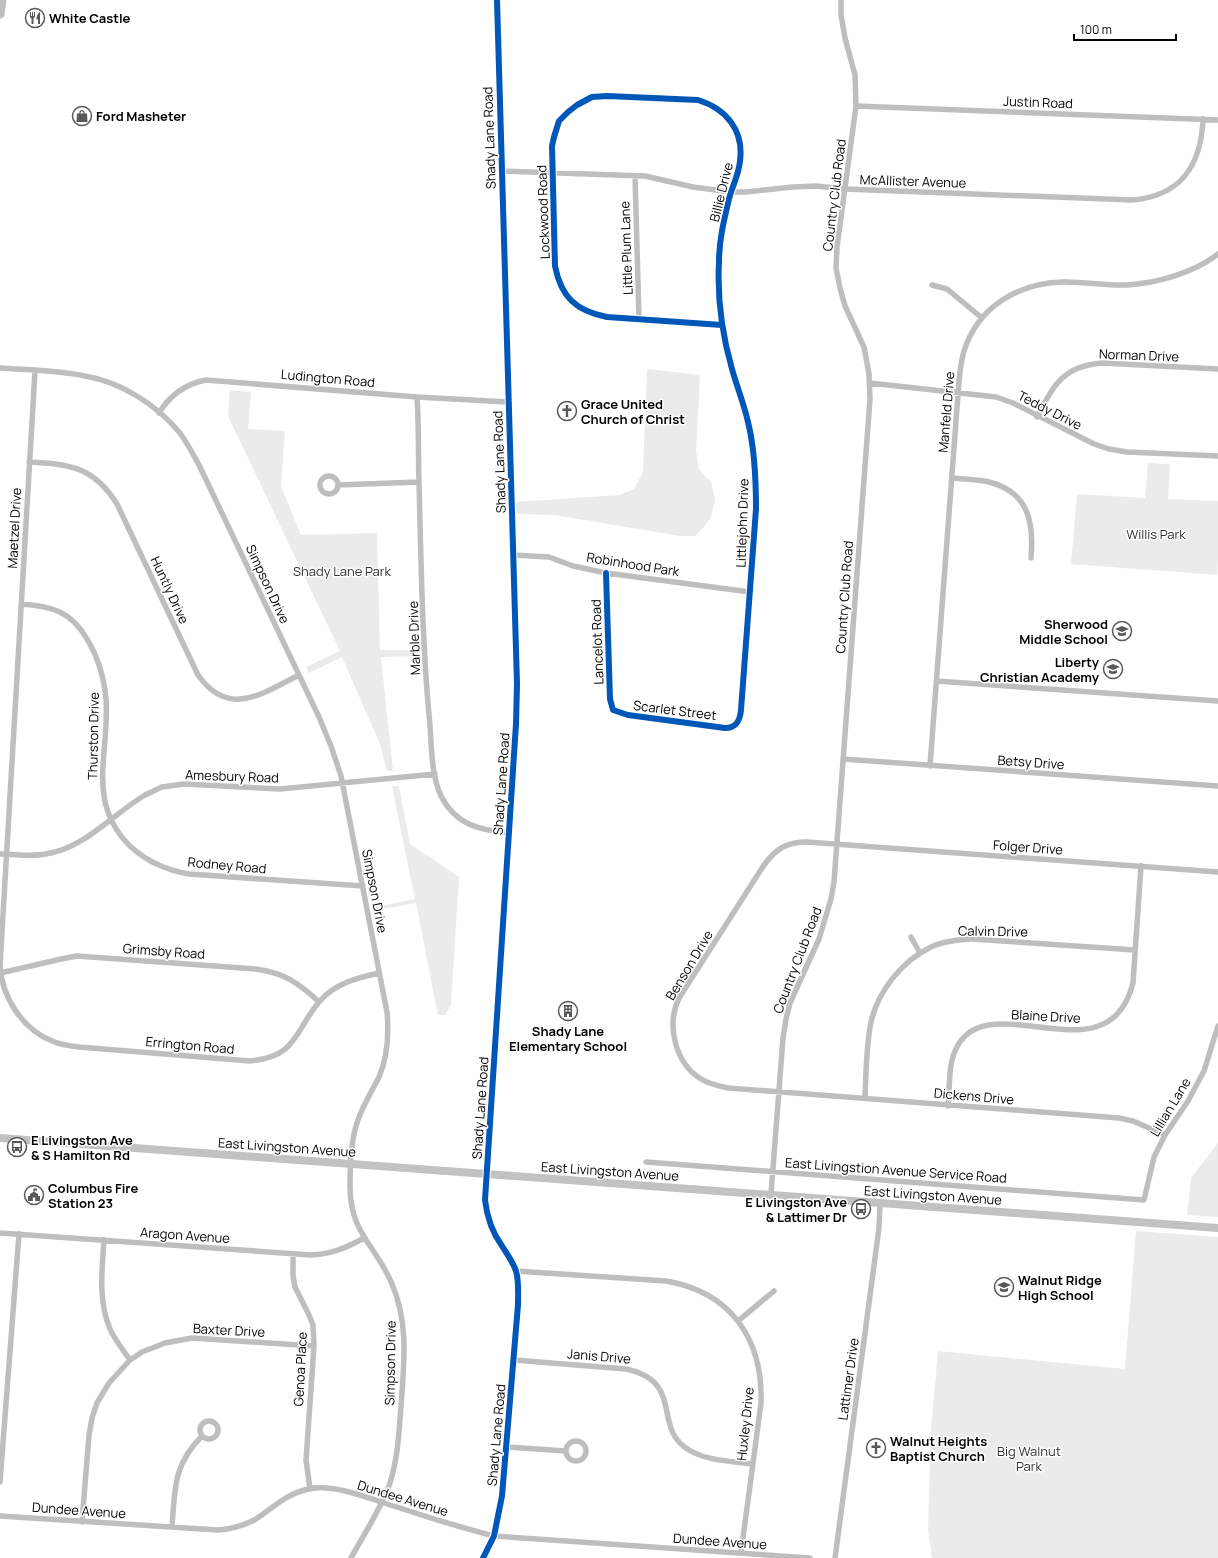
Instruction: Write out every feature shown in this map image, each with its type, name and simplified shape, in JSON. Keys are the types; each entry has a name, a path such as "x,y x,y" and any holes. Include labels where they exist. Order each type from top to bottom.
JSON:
{"main road":[{"path":"0,14 2,0"},
{"name":"East Livingston Avenue","path":"0,1138 1218,1228"}],"street":[{"name":"Shady Lane Road","path":"483,1558 494,1536 502,1496 518,1305 516,1271 489,1224 485,1200 516,724 517,684 496,0"},
{"name":"Country Club Road","path":"771,1194 783,1038 786,1019 790,1003 820,939 834,882 870,383 864,347 845,306 838,278 837,247 856,106 855,75 845,38 841,15 841,0"},
{"name":"Billie Drive","path":"568,112 592,98 607,96 690,99 698,100 712,106 725,114 730,120 736,129 740,143 740,162 723,222 719,253 719,298 722,325"},
{"name":"Justin Road","path":"856,106 1218,120"},
{"name":"Lockwood Road","path":"568,112 560,121 552,146 556,266 558,278 565,294 580,308 588,312 607,317 722,325"},
{"name":"McAllister Avenue","path":"501,171 635,176 655,178 693,187 731,192 816,186 845,189 1132,200 1143,199 1165,192 1176,185 1191,169 1197,158 1200,146 1203,119"},
{"name":"Little Plum Lane","path":"635,176 639,319"},
{"name":"Manfeld Drive","path":"930,766 958,392 964,350 975,328 982,318 1000,302 1021,289 1042,283 1062,282 1126,285 1159,280 1199,265 1218,254"},
{"path":"932,285 947,289 982,318"},
{"name":"Littlejohn Drive","path":"722,325 732,371 748,421 756,477 756,509 741,710 739,721 735,725"},
{"name":"Norman Drive","path":"1037,417 1056,383 1065,375 1086,365 1102,363 1218,369"},
{"name":"Simpson Drive","path":"0,368 59,372 87,376 108,382 128,391 144,401 180,433 191,450 299,675 331,746 343,784 387,1012 388,1028 384,1061 379,1076 357,1121 354,1135 350,1185 351,1208 358,1229 391,1281 402,1316 404,1341 404,1368 398,1446 390,1484 351,1558"},
{"name":"Maetzel Drive","path":"0,973 35,371"},
{"name":"Ludington Road","path":"159,413 172,396 185,386 206,380 417,397 508,402"},
{"name":"Teddy Drive","path":"870,383 996,397 1013,403 1037,417 1094,444 1109,449 1127,452 1218,456"},
{"name":"Marble Drive","path":"417,397 426,684 435,774 441,795 456,816 475,827 487,831 509,833"},
{"name":"Huntly Drive","path":"29,462 57,463 80,469 102,484 110,493 117,504 198,675 205,685 224,697 240,700 256,696 299,675"},
{"path":"952,478 989,482 1012,493 1024,506 1028,514 1032,532 1031,558"},
{"path":"338,485 419,482"},
{"name":"Robinhood Park","path":"513,555 549,557 573,566 606,573 750,592"},
{"name":"Lancelot Road","path":"606,573 610,699 613,710"},
{"name":"Thurston Drive","path":"21,604 56,609 67,616 77,624 97,657 106,699 103,786 110,819"},
{"path":"936,682 1218,701"},
{"name":"Scarlet Street","path":"613,710 628,715 718,727 729,728 735,725"},
{"name":"Betsy Drive","path":"843,759 1218,786"},
{"name":"Amesbury Road","path":"0,854 30,856 62,851 89,836 110,819 145,795 154,790 173,786 194,784 280,789 435,774"},
{"name":"Rodney Road","path":"110,819 120,835 136,852 147,860 171,871 189,874 363,886"},
{"name":"Benson Drive","path":"779,1092 728,1088 718,1086 700,1078 687,1064 679,1051 673,1027 675,1010 679,998 764,865 774,852 790,844 798,842 836,845"},
{"name":"Folger Drive","path":"836,845 1218,872"},
{"name":"Blaine Drive","path":"948,1106 952,1058 957,1046 965,1036 984,1026 998,1024 1074,1029 1092,1028 1101,1026 1116,1016 1127,1002 1133,983 1141,866"},
{"path":"911,937 920,953"},
{"name":"Calvin Drive","path":"865,1098 870,1030 877,1005 891,980 909,961 920,953 932,947 951,941 972,938 1135,950"},
{"name":"Grimsby Road","path":"0,973 60,958 77,956 256,969 280,974 294,981 319,1002"},
{"name":"Errington Road","path":"0,973 10,1002 28,1027 52,1041 79,1047 250,1061 262,1060 284,1051 293,1043 319,1002 340,984 352,979 379,973"},
{"name":"Lillian Lane","path":"1144,1200 1154,1158 1165,1135 1188,1101 1204,1071 1218,1026"},
{"name":"Dickens Drive","path":"779,1092 1119,1118 1133,1121 1165,1135"},
{"name":"East Livingstion Avenue Service Road","path":"646,1162 1144,1200"},
{"name":"Lattimer Drive","path":"835,1558 879,1228 880,1203"},
{"name":"Aragon Avenue","path":"0,1232 311,1255 333,1253 342,1250 364,1238"},
{"path":"0,1482 19,1234"},
{"path":"104,1240 101,1281 105,1314 110,1329 130,1360"},
{"name":"Genoa Place","path":"293,1254 293,1276 295,1287 311,1320 314,1346 306,1460 310,1488"},
{"name":"Huxley Drive","path":"516,1271 678,1283 706,1294 716,1300 738,1321 752,1344 761,1379 761,1403 741,1553"},
{"path":"738,1321 774,1291"},
{"name":"Baxter Drive","path":"82,1522 92,1418 97,1403 109,1383 130,1360 142,1352 165,1343 192,1338 314,1346"},
{"name":"Janis Drive","path":"514,1360 626,1368 641,1373 654,1382 662,1392 667,1407 670,1428 687,1449 707,1457 752,1464"},
{"path":"172,1527 176,1481 179,1468 194,1444 202,1436"},
{"path":"507,1447 566,1451"},
{"name":"Dundee Avenue","path":"0,1516 218,1530 231,1529 255,1519 280,1500 310,1488 320,1488 339,1490 494,1536 810,1558"}],"green space":[{"path":"647,369 700,375 696,451 699,469 711,482 715,499 711,517 704,527 695,536 680,536 555,515 515,514 515,502 620,495 634,489 643,472"},
{"name":"Shady Lane Park","path":"230,390 251,392 248,429 285,431 281,486 301,535 377,533 380,650 418,650 418,656 381,657 393,771 387,771 380,744 342,657 309,673 306,667 340,651 228,416"},
{"name":"Willis Park","path":"1148,463 1170,464 1168,499 1218,501 1217,575 1071,564 1077,494 1145,498"},
{"path":"392,786 399,786 410,844 459,877 451,1005 445,1015 438,1015 416,903 377,910 376,907 415,899"},
{"path":"1218,1143 1218,1217 1187,1215 1191,1178"},
{"name":"Big Walnut Park","path":"1136,1231 1218,1237 1218,1558 932,1558 928,1530 931,1429 938,1351 1125,1369"}],"cycle path":[{"path":"483,1558 494,1536 502,1496 518,1305 518,1279 516,1271 512,1261 498,1241 493,1230 487,1213 485,1200 516,724 517,684 497,0"},
{"path":"606,573 610,699 613,710 628,715 725,728 735,725 740,717 741,710 756,509 754,454 746,415 725,343 719,289 719,254 721,238 729,199 739,166 741,150 739,140 736,131 725,115 717,109 698,100 607,96 592,97 577,105 559,121 552,146 555,266 561,286 566,294 572,301 587,311 607,317 722,325"}],"place":[{"name":"White Castle","path":"35,18"},
{"name":"Ford Masheter","path":"82,116"},
{"name":"Grace United Church of Christ","path":"567,411"},
{"name":"Sherwood Middle School","path":"1122,631"},
{"name":"Liberty Christian Academy","path":"1113,669"},
{"name":"Shady Lane Elementary School","path":"568,1011"},
{"name":"E Livingston Ave & S Hamilton Rd","path":"17,1147"},
{"name":"Columbus Fire Station 23","path":"34,1195"},
{"name":"E Livingston Ave & Lattimer Dr","path":"861,1209"},
{"name":"Walnut Ridge High School","path":"1004,1287"},
{"name":"Walnut Heights Baptist Church","path":"876,1448"}]}
